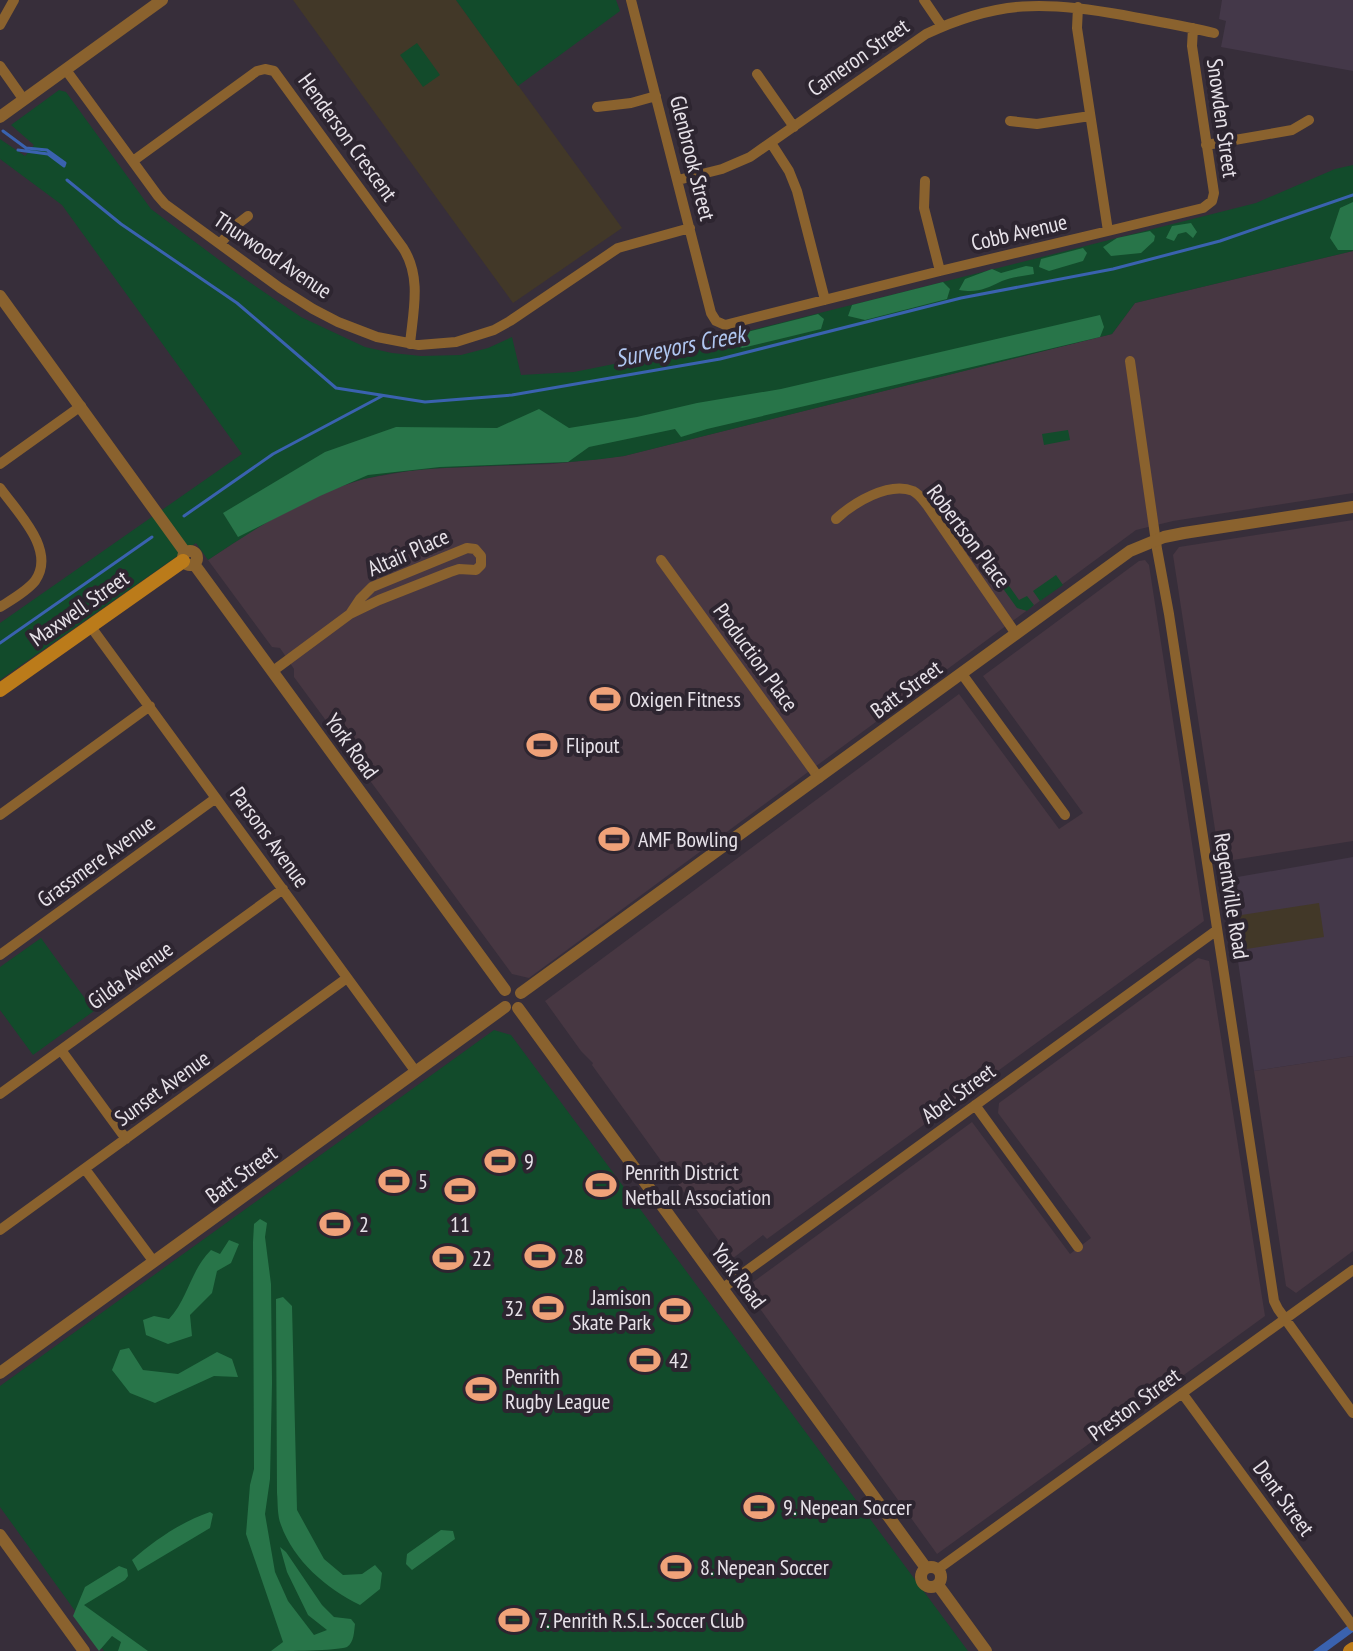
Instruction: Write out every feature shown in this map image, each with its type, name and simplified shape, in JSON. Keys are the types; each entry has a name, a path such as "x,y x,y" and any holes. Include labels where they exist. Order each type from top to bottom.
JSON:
{"main road":[{"name":"Maxwell Street","path":"0,690 187,559"}],"street":[{"path":"0,25 14,0"},
{"path":"0,117 162,0"},
{"name":"Glenbrook Street","path":"631,0 711,313 720,324"},
{"path":"924,0 941,25"},
{"name":"Cameron Street","path":"678,180 736,164 941,25 972,12 1040,2 1214,33"},
{"path":"1078,7 1076,24 1108,231"},
{"name":"Snowden Street","path":"1108,231 1203,208 1212,201 1214,193 1192,46 1193,28"},
{"path":"0,66 24,100"},
{"name":"Thurwood Avenue","path":"66,70 161,200 313,309 377,337 410,344 447,344 483,334 510,321 618,248 690,228"},
{"name":"Henderson Crescent","path":"133,161 257,71 274,71 410,259 415,286 410,344"},
{"path":"757,74 794,127"},
{"path":"597,107 656,96"},
{"path":"1010,121 1037,124 1090,116"},
{"path":"1206,145 1292,130 1309,120"},
{"path":"771,143 789,171 797,191 825,300"},
{"path":"925,181 924,208 940,271"},
{"path":"220,244 248,216"},
{"name":"Cobb Avenue","path":"720,324 1108,231"},
{"name":"York Road","path":"0,296 187,559 273,671 505,990"},
{"name":"Regentville Road","path":"1130,361 1274,1301 1353,1413"},
{"path":"0,464 81,406"},
{"path":"0,488 35,536 42,560 31,585 0,607"},
{"name":"Robertson Place","path":"836,519 862,499 904,489 915,492 1016,634"},
{"name":"Batt Street","path":"521,993 1122,556 1143,544 1184,533 1353,507"},
{"name":"Altair Place","path":"273,671 350,614 450,572 476,570 481,565 481,556 475,549 467,548 375,585 350,614"},
{"name":"Production Place","path":"661,560 819,778"},
{"name":"Parsons Avenue","path":"91,627 416,1072"},
{"path":"962,674 1065,815"},
{"path":"0,815 150,706"},
{"name":"Grassmere Avenue","path":"0,955 216,798"},
{"name":"Gilda Avenue","path":"0,1094 283,889"},
{"name":"Abel Street","path":"723,1288 1217,930"},
{"name":"Sunset Avenue","path":"0,1230 347,978"},
{"path":"516,989 523,1000 511,1008 501,999 505,990 516,989"},
{"name":"York Road","path":"511,1008 932,1569 922,1573 922,1581 929,1587 938,1585 986,1651"},
{"name":"Batt Street","path":"0,1373 416,1072 511,1008"},
{"path":"61,1050 126,1139"},
{"path":"975,1105 1078,1247"},
{"path":"85,1169 154,1262"},
{"name":"Preston Street","path":"932,1569 1353,1270"},
{"name":"Dent Street","path":"1182,1393 1352,1624"},
{"path":"0,1535 84,1651"}],"shaded area":[{"path":"293,0 456,0 622,228 513,303"},
{"path":"1222,0 1353,0 1353,71 1221,47 1226,21 1219,19"},
{"path":"1353,251 1353,493 1173,521 1136,530 529,978 512,974 294,677 294,669 280,648 272,647 208,560 264,523 328,491 363,479 420,469 553,464 624,456 1112,334 1135,303"},
{"path":"1353,520 1353,841 1220,862 1173,555 1179,547"},
{"path":"1145,560 1149,565 1204,921 767,1239 763,1235 732,1259 593,1063 545,1001 959,694 1059,829 1083,813 983,676 1139,561"},
{"path":"1353,857 1353,1056 1254,1071 1226,879"},
{"path":"1319,903 1324,937 1240,950 1235,916"},
{"path":"1198,958 1209,961 1265,1316 937,1554 745,1288 972,1122 1070,1254 1091,1238 998,1113 999,1103"},
{"path":"1353,1056 1353,1251 1296,1293 1286,1286 1254,1071"}],"green space":[{"path":"456,0 616,0 620,11 518,86"},
{"path":"417,43 440,75 423,87 400,55"},
{"path":"59,90 66,92 151,209 301,317 365,347 421,356 461,355 512,337 521,375 574,372 629,361 1256,203 1335,169 1353,165 1353,251 1135,303 1112,334 624,456 409,471 343,485 283,513 208,560 196,543 0,680 0,623 242,454 62,205 0,159 0,139 25,156 34,145 11,125"},
{"path":"1353,202 1353,250 1338,250 1330,238 1340,208"},
{"path":"1191,223 1197,232 1193,238 1186,232 1178,234 1174,241 1166,238 1172,226"},
{"path":"1150,231 1155,236 1154,241 1141,253 1111,256 1103,247 1117,238"},
{"path":"1083,248 1087,253 1083,261 1049,271 1039,267 1041,259"},
{"path":"1033,267 1034,274 981,290 959,290 965,279 992,269 1001,273"},
{"path":"943,282 950,289 947,299 865,320 848,316 852,305"},
{"path":"818,314 824,319 821,329 742,348 727,341 731,336"},
{"path":"1100,315 1104,327 1100,337 681,437 675,429 589,447 568,462 440,467 368,475 238,537 223,513 325,452 396,427 497,428 539,409 569,428 781,389"},
{"path":"1068,430 1070,440 1044,445 1042,434"},
{"path":"986,554 1019,600 1027,596 1034,605 1027,611 1017,608 981,558"},
{"path":"1056,575 1063,585 1040,601 1033,591"},
{"path":"41,938 94,1011 33,1055 0,1010 0,967"},
{"path":"494,1030 511,1035 968,1651 104,1651 0,1507 0,1386"},
{"path":"260,1219 267,1223 265,1237 271,1284 270,1479 265,1514 275,1572 288,1601 314,1635 327,1630 308,1615 287,1572 280,1547 322,1605 334,1617 351,1619 355,1624 352,1640 347,1647 271,1651 283,1642 246,1534 254,1469 253,1242 254,1224"},
{"path":"229,1240 239,1244 231,1263 217,1271 212,1293 190,1315 192,1336 168,1344 146,1335 143,1320 154,1316 169,1319 204,1258 211,1250 220,1254"},
{"path":"283,1297 292,1306 297,1510 324,1559 343,1575 362,1574 375,1565 382,1573 380,1589 360,1605 335,1590 303,1562 287,1538 278,1513 276,1299"},
{"path":"129,1348 143,1370 178,1374 217,1352 232,1359 238,1377 214,1376 155,1403 130,1393 112,1370 120,1350"},
{"path":"210,1512 213,1514 210,1528 138,1571 132,1560 179,1526"},
{"path":"441,1530 453,1531 455,1539 412,1570 406,1564 407,1554"},
{"path":"119,1566 127,1569 125,1580 84,1605 148,1651 118,1651 121,1642 112,1636 99,1651 73,1616 85,1587"}],"water":[{"path":"1353,1622 1353,1632 1327,1651 1313,1651"}],"waterway":[{"name":"Surveyors Creek","path":"3,131 26,148"},
{"path":"18,150 48,154 64,166 65,163 47,150 26,148"},
{"name":"Surveyors Creek","path":"67,180 121,224 237,303 336,388 425,402 512,395 720,359 961,298 1113,269 1220,241 1353,195"},
{"path":"184,516 273,454 382,396"},
{"path":"0,643 152,537"}],"place":[{"name":"Oxigen Fitness","path":"605,699"},
{"name":"Flipout","path":"542,745"},
{"name":"AMF Bowling","path":"614,839"},
{"name":"9","path":"500,1161"},
{"name":"5","path":"394,1181"},
{"name":"Penrith District Netball Association","path":"601,1185"},
{"name":"11","path":"460,1190"},
{"name":"2","path":"335,1224"},
{"name":"28","path":"540,1256"},
{"name":"22","path":"448,1258"},
{"name":"32","path":"548,1308"},
{"name":"Jamison Skate Park","path":"675,1310"},
{"name":"42","path":"645,1360"},
{"name":"Penrith Rugby League","path":"481,1389"},
{"name":"9. Nepean Soccer","path":"759,1507"},
{"name":"8. Nepean Soccer","path":"676,1567"},
{"name":"7. Penrith R.S.L. Soccer Club","path":"514,1620"}]}
